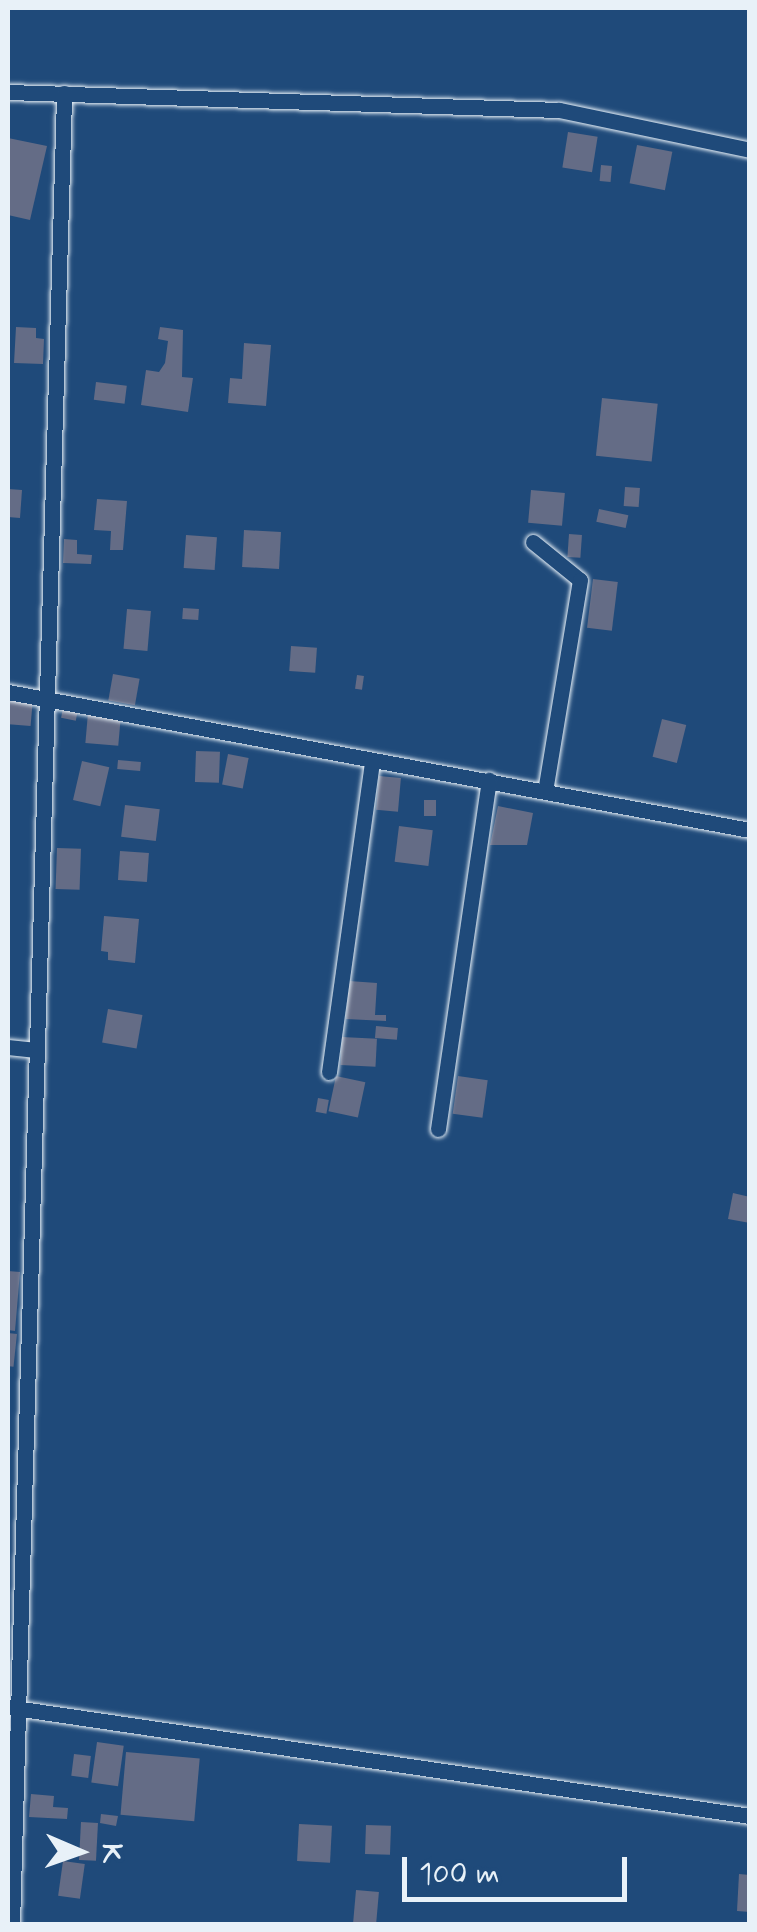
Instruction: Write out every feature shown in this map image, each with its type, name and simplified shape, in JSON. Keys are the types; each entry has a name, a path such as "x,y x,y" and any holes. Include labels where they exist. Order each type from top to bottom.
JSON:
{"street":[{"path":"8,92 560,110 750,150"},
{"path":"12,1924 14,1708 64,93"},
{"path":"533,542 580,580 545,791"},
{"path":"8,692 46,696 372,762 750,830"},
{"path":"329,1072 372,762"},
{"path":"438,1130 489,780"},
{"path":"8,1047 36,1050"},
{"path":"14,1708 750,1816"}],"building":[{"path":"568,132 598,137 592,172 562,168"},
{"path":"8,138 47,146 30,220 8,215"},
{"path":"637,145 672,152 665,190 630,183"},
{"path":"601,165 612,166 611,182 600,181"},
{"path":"16,327 36,328 36,338 44,339 43,364 14,363"},
{"path":"160,327 183,330 182,377 193,378 188,412 141,405 146,370 159,372 165,363 168,341 158,339"},
{"path":"244,343 271,345 266,406 228,403 230,378 242,379"},
{"path":"96,382 127,386 125,404 94,400"},
{"path":"602,398 658,404 652,462 596,456"},
{"path":"625,487 640,488 639,507 624,506"},
{"path":"8,489 22,490 20,518 8,517"},
{"path":"531,490 565,493 562,526 528,523"},
{"path":"97,499 127,501 123,550 110,550 111,531 94,530"},
{"path":"599,509 628,515 626,528 596,522"},
{"path":"244,530 281,532 279,569 242,567"},
{"path":"569,534 582,535 580,558 567,557"},
{"path":"186,535 217,537 215,570 184,568"},
{"path":"64,539 77,540 77,554 92,555 91,564 63,563"},
{"path":"593,579 618,582 612,631 587,628"},
{"path":"183,608 199,609 198,620 182,619"},
{"path":"127,609 151,611 147,651 124,649"},
{"path":"291,646 317,648 315,673 289,671"},
{"path":"113,674 140,679 135,705 108,701"},
{"path":"357,675 364,676 362,690 355,689"},
{"path":"8,697 33,699 31,726 8,724"},
{"path":"63,708 78,711 76,721 61,718"},
{"path":"88,713 121,716 118,746 85,743"},
{"path":"662,719 686,725 677,763 653,757"},
{"path":"196,751 220,752 219,783 195,782"},
{"path":"228,754 249,758 243,788 222,784"},
{"path":"118,760 141,762 140,771 117,769"},
{"path":"82,761 109,767 100,806 73,800"},
{"path":"379,776 401,778 398,812 376,810"},
{"path":"424,800 436,800 436,816 424,816"},
{"path":"125,805 160,809 156,841 121,837"},
{"path":"498,806 533,813 527,845 490,845"},
{"path":"399,826 433,830 428,866 395,862"},
{"path":"57,848 81,849 80,890 56,889"},
{"path":"120,851 149,853 147,882 118,880"},
{"path":"104,916 139,919 135,963 108,960 108,952 101,951"},
{"path":"349,981 377,983 375,1015 386,1015 386,1021 346,1019"},
{"path":"108,1009 142,1015 137,1049 102,1042"},
{"path":"376,1026 398,1028 397,1040 375,1038"},
{"path":"342,1037 377,1039 375,1067 341,1065"},
{"path":"336,1076 365,1082 358,1117 329,1111"},
{"path":"458,1076 488,1080 482,1118 453,1114"},
{"path":"318,1098 329,1100 326,1114 316,1112"},
{"path":"733,1193 750,1197 750,1223 728,1219"},
{"path":"8,1271 20,1272 15,1331 8,1330"},
{"path":"8,1333 17,1334 14,1367 8,1366"},
{"path":"97,1742 124,1746 118,1786 91,1783"},
{"path":"126,1752 200,1758 194,1821 121,1815"},
{"path":"74,1754 91,1756 88,1778 71,1776"},
{"path":"31,1794 54,1796 53,1807 68,1808 67,1819 29,1817"},
{"path":"101,1814 118,1816 116,1826 100,1823"},
{"path":"81,1822 98,1823 96,1861 79,1860"},
{"path":"299,1824 332,1826 330,1863 297,1861"},
{"path":"366,1825 391,1826 390,1855 365,1854"},
{"path":"63,1861 85,1864 80,1899 58,1896"},
{"path":"739,1874 750,1875 750,1912 737,1911"},
{"path":"356,1890 379,1892 376,1924 353,1924"}]}
